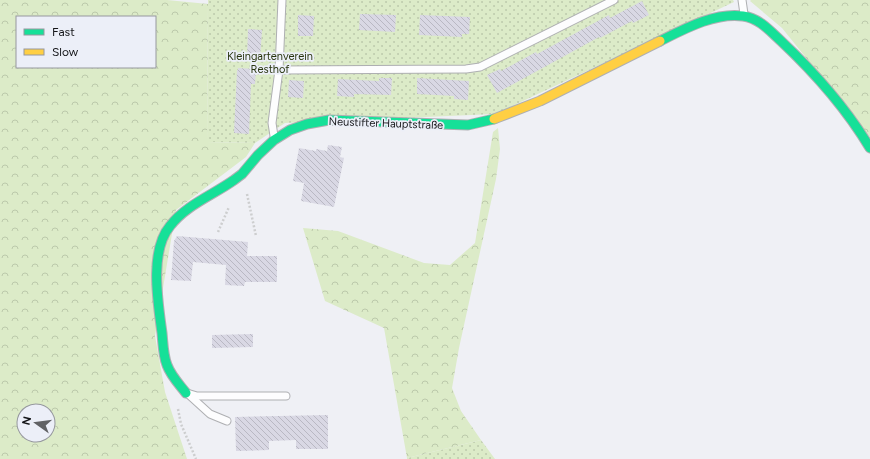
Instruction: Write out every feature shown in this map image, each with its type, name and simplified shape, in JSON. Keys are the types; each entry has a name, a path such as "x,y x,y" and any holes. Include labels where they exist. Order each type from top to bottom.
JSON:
{"street":[{"name":"Neustifter Hauptstraße","path":"186,393 168,366 164,356 160,319 158,274 159,255 162,242 172,222 242,174 275,138 295,127 329,120 468,125 485,123 531,106 690,27 715,18 744,16"},
{"path":"744,16 757,22 769,31 824,85 847,113 870,148"}],"lane":[{"path":"275,138 272,123 279,70 282,0"},
{"path":"279,70 466,69 480,67 614,0"},
{"path":"742,0 744,16"},
{"path":"186,393 197,396 286,396"},
{"path":"186,393 210,414 227,421"}],"path":[{"path":"242,174 256,236"},
{"path":"176,401 181,424 196,459"}],"green space":[{"path":"0,0 167,0 208,4 207,142 255,143 246,157 176,210 155,336 165,392 187,459 0,459"},
{"name":"Kleingartenverein Resthof","path":"208,0 733,0 734,2 495,114 285,123 255,143 207,142"},
{"path":"870,0 870,137 782,28 750,1"},
{"path":"498,128 500,149 496,179 459,348 452,388 461,411 481,440 407,458 384,328 325,301 303,228 338,231 424,263 450,265 475,243 493,132"},
{"path":"481,440 495,459 407,459 407,458"}],"building":[{"path":"642,1 649,15 633,23 632,21 600,38 599,37 497,93 487,75 500,69 501,71 536,52 537,54 609,15 610,18"},
{"path":"360,14 396,15 395,32 359,30"},
{"path":"298,15 314,16 313,36 298,36"},
{"path":"420,15 470,17 469,34 462,34 462,37 419,35"},
{"path":"248,29 262,30 260,59 247,58"},
{"path":"238,68 256,69 255,84 251,84 249,134 234,133"},
{"path":"379,78 392,78 391,95 354,94 354,97 337,96 338,79 379,81"},
{"path":"417,78 469,81 468,100 454,99 454,96 417,94"},
{"path":"289,80 304,81 303,98 288,97"},
{"path":"328,145 342,147 340,157 344,158 334,207 301,201 304,183 293,181 299,148 327,151"},
{"path":"177,236 248,242 247,256 277,256 277,282 245,282 244,286 225,285 226,265 193,262 191,281 171,280 174,241"},
{"path":"253,334 253,347 212,348 212,335"},
{"path":"328,415 328,449 296,449 296,440 269,441 269,450 236,451 235,417"}],"traffic: fast":[{"path":"660,41 700,22 711,19 732,15 754,19 773,33 818,78 851,119 870,148"},
{"path":"186,393 173,376 166,361 163,349 157,293 157,263 159,249 163,237 176,219 192,206 242,174 258,155 274,140 290,130 307,124 329,120 468,125 494,119"}],"traffic: slow":[{"path":"494,119 540,101 660,41"}]}
